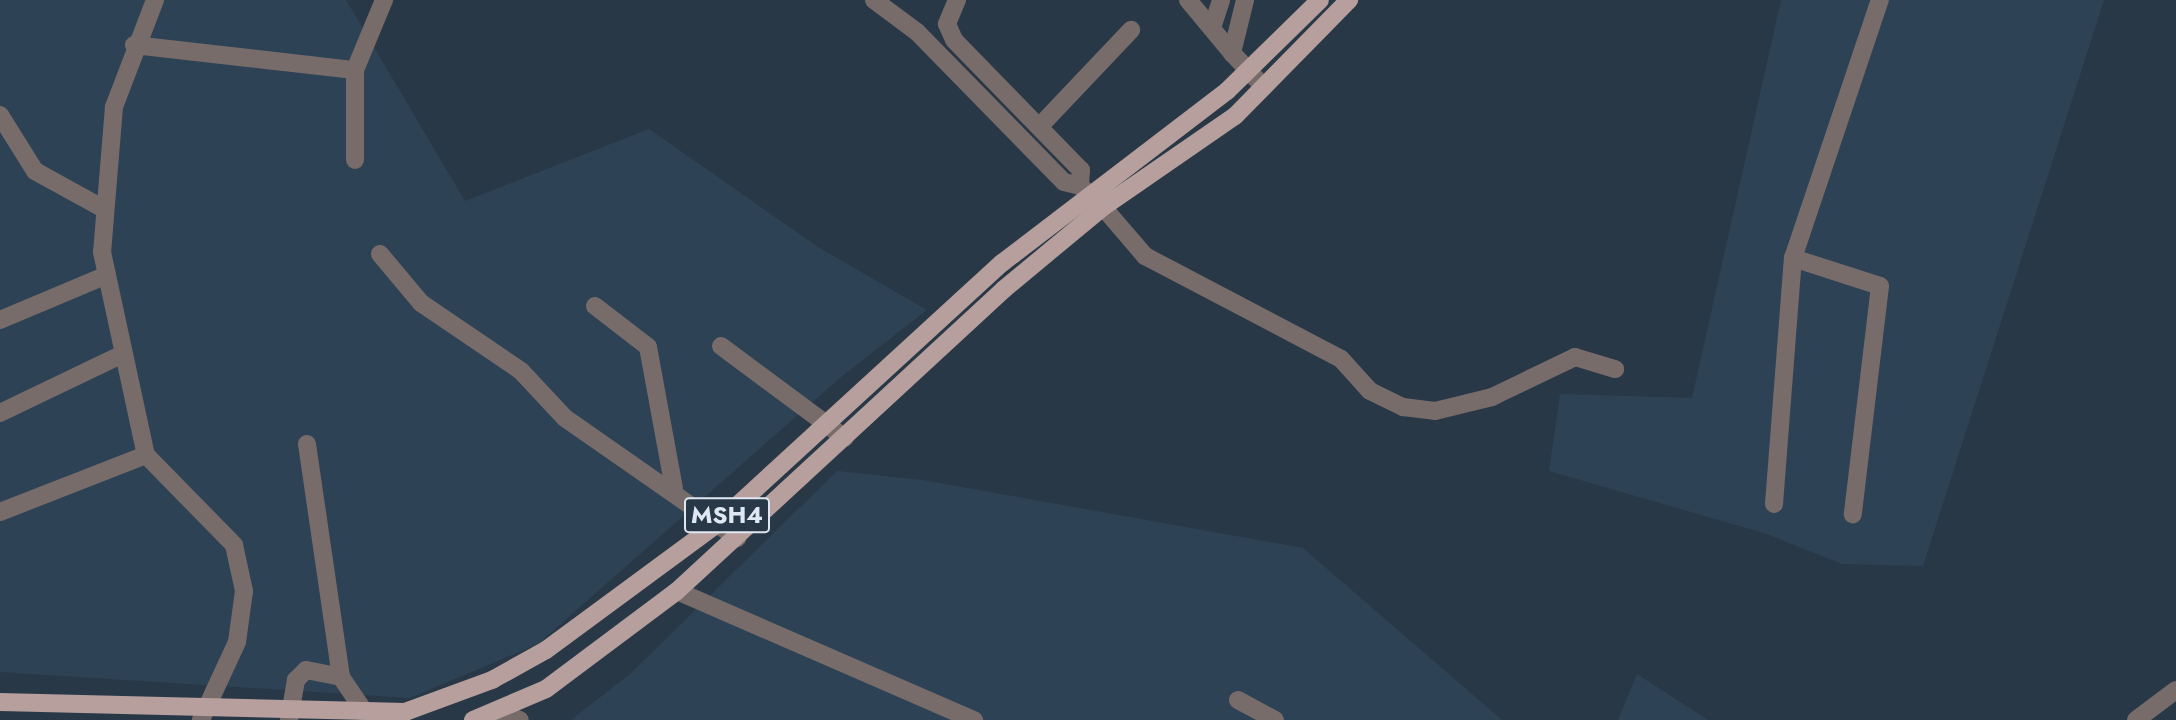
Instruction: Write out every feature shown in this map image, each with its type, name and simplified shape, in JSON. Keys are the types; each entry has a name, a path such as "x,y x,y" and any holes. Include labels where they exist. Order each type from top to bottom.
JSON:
{"main road":[{"name":"MSH4","path":"0,702 203,712 367,716 405,712 492,680 569,634 717,524 1084,190 1250,71 1320,0"},
{"name":"MSH4","path":"473,720 498,712 546,689 677,591 1103,207 1234,116 1349,0"}],"street":[{"path":"155,0 134,45 114,107 103,208 107,275 146,455 234,545 244,592 237,642 203,712"},
{"path":"355,160 355,70 384,0"},
{"path":"874,0 917,32 1064,182 1084,190 1103,207 1145,256 1314,342 1341,359 1370,391 1403,407 1435,411 1492,397 1576,357 1615,369"},
{"path":"957,0 947,23 954,40 1081,170 1084,190"},
{"path":"1188,0 1262,85"},
{"path":"1212,28 1221,0"},
{"path":"1232,53 1245,0"},
{"path":"1774,504 1793,258 1880,0"},
{"path":"1039,127 1131,30"},
{"path":"134,45 355,70"},
{"path":"0,115 35,171 103,208"},
{"path":"380,254 421,303 521,371 565,418 674,489 737,538"},
{"path":"1793,258 1880,286 1853,514"},
{"path":"0,320 107,275"},
{"path":"596,306 649,346 674,489"},
{"path":"721,346 845,438"},
{"path":"0,413 123,355"},
{"path":"307,444 341,677 367,716"},
{"path":"0,512 146,455"},
{"path":"677,591 974,720"},
{"path":"290,714 296,680 306,670 341,677"},
{"path":"2136,720 2172,694"},
{"path":"1238,700 1275,720"},
{"path":"498,712 520,720"}],"shaded area":[{"path":"0,0 346,0 465,201 649,129 818,247 927,310 841,377 538,644 410,698 0,672"},
{"path":"1781,0 2104,0 1923,566 1842,564 1767,534 1549,471 1560,394 1692,398"},
{"path":"837,471 923,480 1303,548 1502,720 571,720 630,674"},
{"path":"1637,674 1708,720 1618,720"}]}
